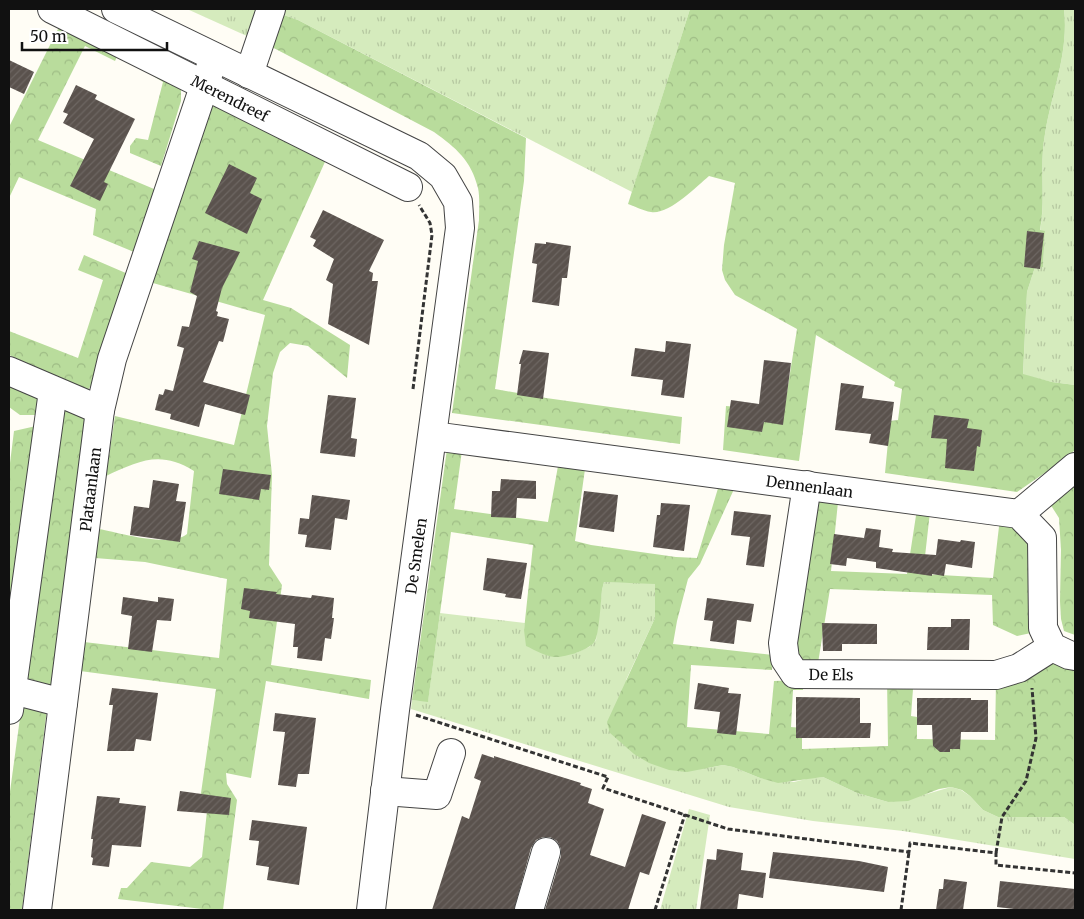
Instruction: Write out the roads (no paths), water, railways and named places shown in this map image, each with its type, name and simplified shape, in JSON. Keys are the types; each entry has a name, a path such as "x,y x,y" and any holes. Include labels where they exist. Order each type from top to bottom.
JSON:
{"street":[{"name":"Merendreef","path":"52,9 408,187"},
{"name":"Merendreef","path":"116,9 418,156 443,176 458,202"},
{"path":"249,74 271,9"},
{"name":"Plataanlaan","path":"37,910 100,410 112,359 214,57"},
{"name":"De Smelen","path":"371,910 385,791 460,228 458,202"},
{"path":"9,372 100,410"},
{"path":"53,391 10,696 64,703"},
{"name":"Dennenlaan","path":"433,436 1018,514"},
{"path":"1064,651 1043,628 1042,538 1018,514 1075,467"},
{"name":"De Els","path":"807,486 782,643 785,659 794,674 996,676 1064,651"},
{"path":"385,791 437,795 451,753"},
{"path":"529,910 546,852"}]}
